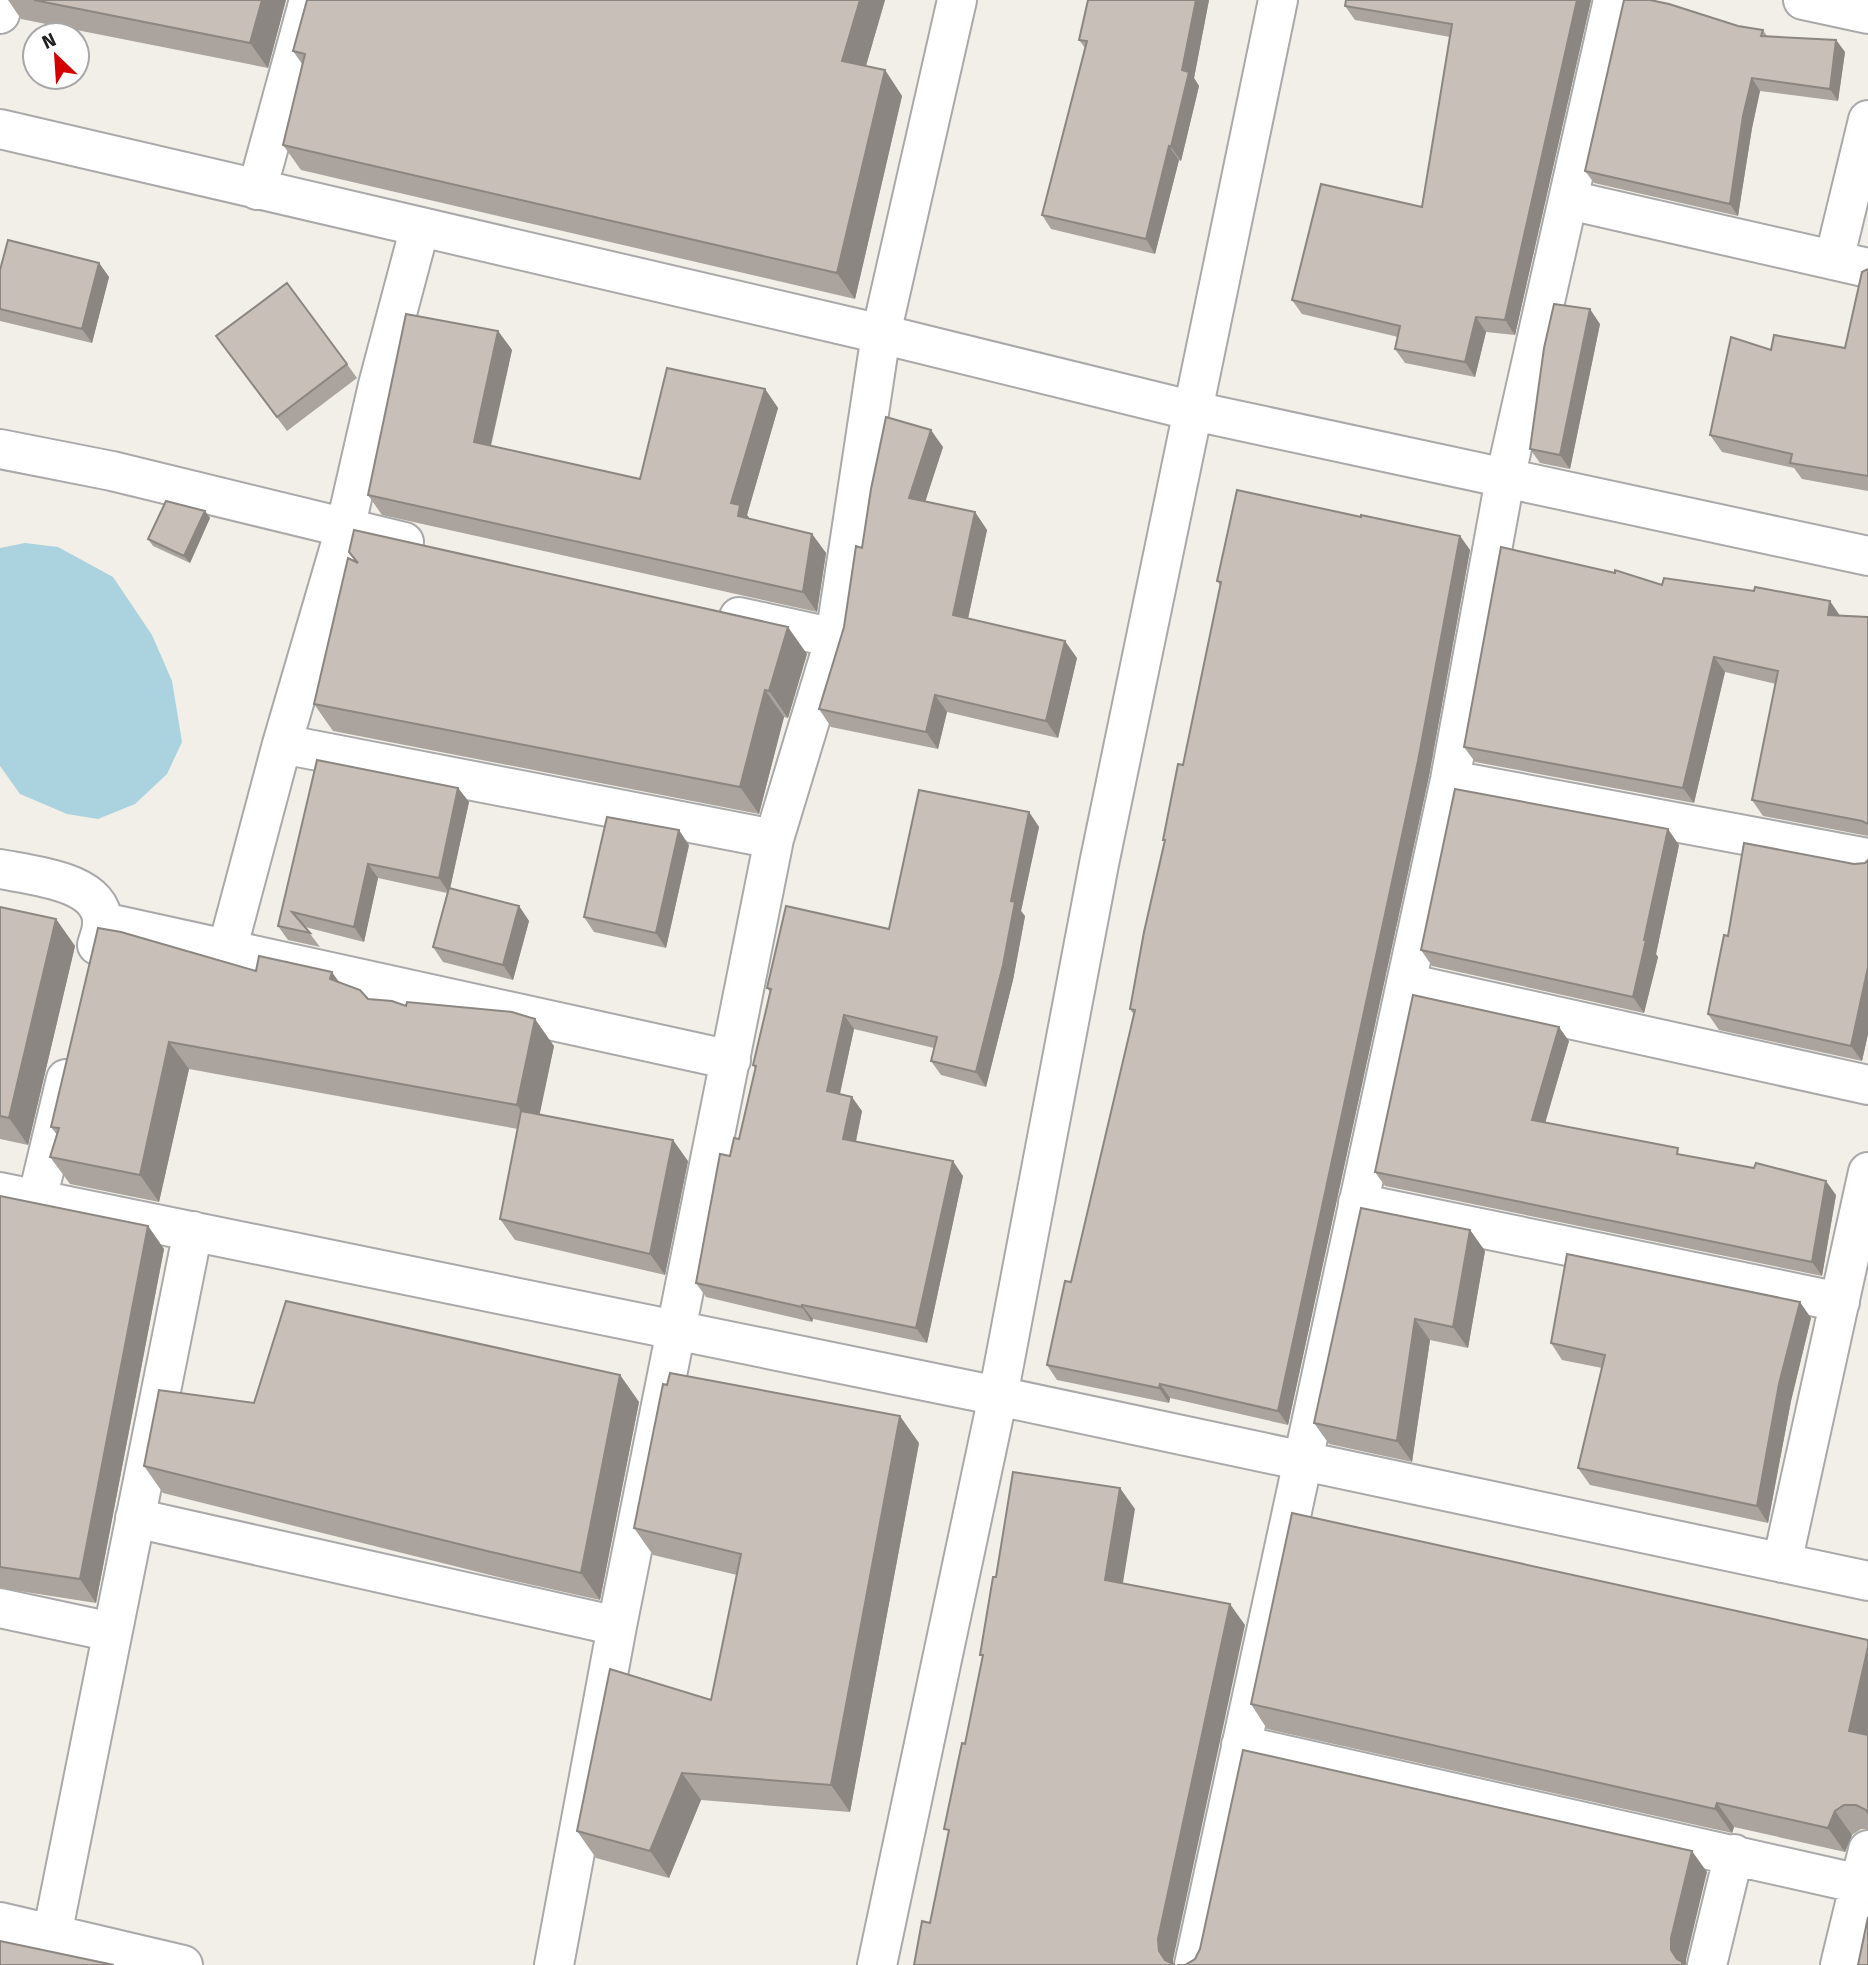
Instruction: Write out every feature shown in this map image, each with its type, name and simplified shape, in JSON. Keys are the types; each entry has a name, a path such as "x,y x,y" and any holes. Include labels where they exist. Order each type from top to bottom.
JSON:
{"street":[{"path":"0,14 4,0"},
{"path":"257,190 309,0"},
{"path":"554,1965 617,1626 774,839 835,638 881,334 957,0"},
{"path":"877,1965 998,1396 1099,864 1278,0"},
{"path":"1197,1964 1241,1745 1450,780 1505,479 1613,0"},
{"path":"1803,0 1868,14"},
{"path":"1569,200 1851,264 1868,120"},
{"path":"0,129 881,334 1194,411 1868,556"},
{"path":"227,950 282,744 345,529 378,385 420,227"},
{"path":"0,449 113,471 441,550"},
{"path":"699,608 835,638"},
{"path":"282,744 774,839"},
{"path":"1450,780 1868,858"},
{"path":"0,869 71,884 91,897 103,922 90,975"},
{"path":"103,922 731,1060"},
{"path":"1406,983 1868,1085"},
{"path":"37,1200 75,1041"},
{"path":"1782,1563 1867,1180"},
{"path":"0,1192 998,1396 1868,1581"},
{"path":"1358,1203 1840,1302"},
{"path":"52,1935 193,1231"},
{"path":"135,1518 617,1626"},
{"path":"0,1608 112,1632"},
{"path":"1241,1745 1734,1854 1864,1867 1840,1965"},
{"path":"1707,1965 1734,1854"},
{"path":"0,1922 183,1965"}],"water":[{"path":"25,543 58,547 113,577 152,635 172,681 182,742 167,774 135,804 98,819 67,814 20,794 0,766 0,548"}],"building":[{"path":"34,0 262,0 250,43"},
{"path":"307,0 860,0 842,61 885,70 837,273 283,145 305,54 293,51"},
{"path":"1088,0 1196,0 1182,70 1189,72 1146,239 1042,215 1087,41 1079,40"},
{"path":"1346,0 1577,0 1505,320 1476,317 1465,362 1395,349 1400,326 1292,300 1321,184 1422,207 1452,24 1345,6"},
{"path":"1624,0 1650,0 1669,4 1738,26 1763,30 1761,36 1836,40 1830,89 1752,78 1743,116 1730,204 1585,171"},
{"path":"8,240 99,263 82,329 0,309 0,270"},
{"path":"1868,269 1868,476 1790,463 1792,454 1710,435 1731,337 1771,350 1774,335 1845,348 1862,272"},
{"path":"287,283 347,364 277,417 216,336"},
{"path":"1554,304 1590,309 1560,455 1530,449 1544,348"},
{"path":"406,314 498,331 474,442 640,479 667,368 765,389 731,503 740,505 738,516 812,534 803,592 368,495"},
{"path":"886,417 931,430 909,498 975,512 953,615 1065,641 1046,721 935,695 926,732 819,709 844,627 856,546 862,548"},
{"path":"1237,490 1460,536 1418,761 1278,1411 1160,1384 1159,1388 1047,1365 1065,1281 1071,1282 1135,1010 1130,1009 1144,932 1165,840 1178,764 1183,765"},
{"path":"166,501 205,511 184,556 148,539"},
{"path":"354,530 788,627 769,691 765,690 740,787 314,704 348,558 358,563 349,552"},
{"path":"1501,547 1615,573 1615,570 1662,585 1664,578 1754,591 1755,587 1830,601 1828,615 1868,617 1868,824 1752,800 1778,671 1714,657 1683,788 1464,747"},
{"path":"317,760 458,788 439,878 368,864 354,927 292,912 310,933 278,926"},
{"path":"1455,789 1668,829 1633,997 1421,950"},
{"path":"919,790 1029,812 1011,901 1015,902 1003,965 976,1072 931,1061 937,1037 844,1015 827,1091 852,1097 843,1139 953,1161 916,1328 802,1307 696,1283 720,1154 730,1156 734,1138 739,1139 771,989 767,988 786,906 889,929"},
{"path":"607,817 679,830 656,933 584,917"},
{"path":"1744,843 1854,864 1868,860 1868,967 1851,1046 1708,1014 1724,935 1728,936"},
{"path":"449,888 519,906 503,965 433,947"},
{"path":"0,907 56,919 9,1118 0,1116"},
{"path":"98,928 121,932 256,971 259,956 332,972 330,979 360,990 368,999 392,1001 406,1006 407,1002 512,1012 535,1019 517,1105 169,1042 140,1175 50,1157 59,1128 51,1127"},
{"path":"1413,995 1559,1027 1532,1120 1678,1148 1677,1154 1754,1168 1756,1163 1826,1181 1812,1262 1375,1172"},
{"path":"521,1111 673,1140 650,1254 500,1219"},
{"path":"0,1196 148,1226 80,1579 0,1567"},
{"path":"1361,1208 1470,1230 1453,1327 1415,1319 1397,1441 1314,1423"},
{"path":"1567,1254 1800,1302 1779,1384 1757,1506 1578,1468 1605,1355 1551,1343"},
{"path":"286,1301 620,1375 581,1573 144,1466 159,1390 254,1403"},
{"path":"670,1373 900,1416 831,1785 682,1773 650,1851 577,1831 610,1669 711,1700 741,1554 634,1528 663,1384 667,1385"},
{"path":"1013,1472 1120,1488 1105,1580 1230,1604 1158,1939 1159,1951 1165,1960 1175,1965 914,1965 922,1921 930,1923 949,1830 944,1829 983,1655 980,1655"},
{"path":"1292,1513 1868,1640 1849,1731 1868,1735 1868,1813 1856,1805 1844,1805 1835,1811 1828,1828 1717,1803 1715,1809 1251,1704"},
{"path":"1243,1750 1692,1851 1671,1938 1671,1950 1682,1965 1185,1965 1195,1959 1200,1949"},
{"path":"1868,1917 1868,1965 1858,1965"},
{"path":"0,1941 114,1965 0,1965"}]}
